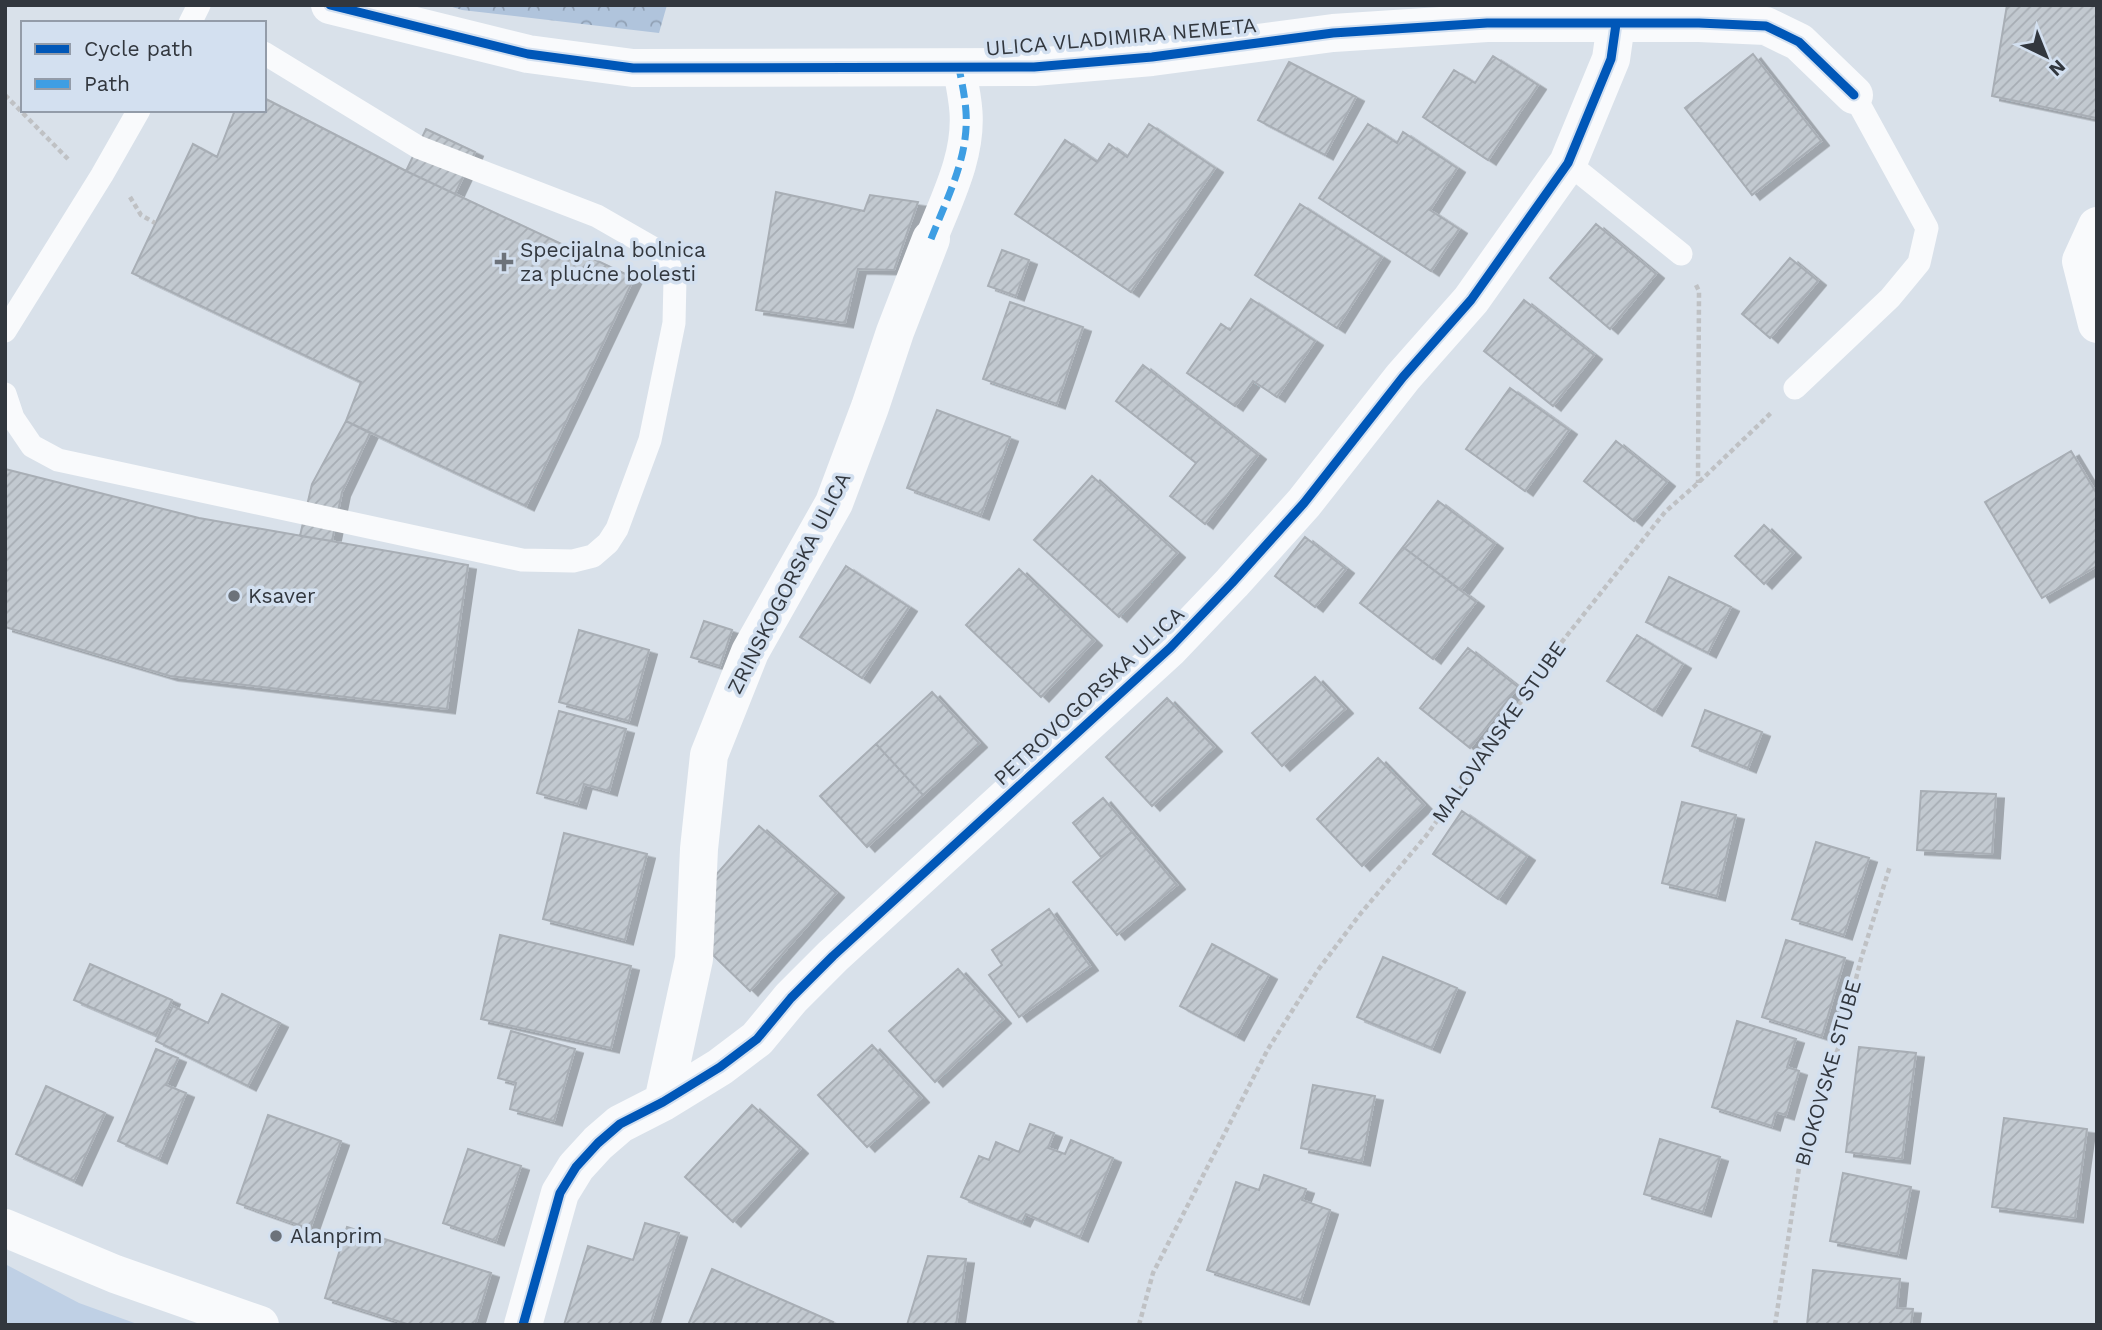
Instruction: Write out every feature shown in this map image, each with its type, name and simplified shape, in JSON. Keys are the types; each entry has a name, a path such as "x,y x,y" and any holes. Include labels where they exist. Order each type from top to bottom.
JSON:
{"street":[{"name":"ULICA VLADIMIRA NEMETA","path":"330,5 528,54 633,68 1047,66 1152,57 1334,33 1487,23 1699,23 1766,26 1799,43 1854,95"},
{"name":"PETROVOGORSKA ULICA","path":"523,1325 560,1193 576,1167 598,1143 620,1124 663,1102 720,1067 757,1040 791,998 833,956 942,859 1053,752 1188,630 1304,503 1403,377 1471,300 1569,163 1611,59 1616,24"},
{"path":"931,239 960,165 965,137 966,106 959,68"},
{"path":"2097,226 2081,261 2097,324"},
{"name":"ZRINSKOGORSKA ULICA","path":"663,1102 694,959 699,849 709,755 750,652 834,503 931,239"},
{"path":"5,1228 115,1275 260,1325"}],"lane":[{"path":"5,394 13,418 32,446 58,460 522,560 573,561 593,556 608,543 617,529 650,440 674,323 675,279 665,255 597,216 418,147 266,54"},
{"path":"1796,388 1889,299 1919,263 1927,228 1854,95"},
{"path":"5,331 138,112"},
{"path":"1569,163 1682,254"}],"path":[{"path":"5,95 21,111"},
{"path":"22,112 73,164"},
{"path":"128,193 141,215 155,223"},
{"path":"1682,254 1699,291 1698,483"}],"shaded area":[{"path":"5,1264 79,1303 140,1325 5,1325"}],"green space":[{"path":"446,5 667,5 659,33 462,10"}],"building":[{"path":"2007,5 2097,5 2096,118 1992,96"},
{"path":"1753,54 1821,141 1752,195 1685,108"},
{"path":"1493,56 1538,85 1488,160 1423,117 1454,70 1475,83"},
{"path":"1289,62 1356,97 1325,155 1258,120"},
{"path":"266,99 406,171 634,278 526,506 346,421 361,382 132,273 193,144 217,157 234,112 266,112"},
{"path":"1149,124 1215,168 1131,292 1015,214 1065,140 1097,162 1109,144 1127,157"},
{"path":"1368,124 1397,143 1403,132 1457,168 1430,210 1459,229 1431,271 1319,198"},
{"path":"426,129 475,152 455,194 406,171"},
{"path":"776,192 864,211 870,195 918,202 894,270 858,269 845,323 756,310"},
{"path":"1300,204 1382,257 1337,328 1255,275"},
{"path":"1596,224 1656,274 1610,329 1550,278"},
{"path":"1002,250 1029,260 1016,296 988,286"},
{"path":"1790,258 1818,281 1770,338 1742,314"},
{"path":"1251,299 1315,341 1277,397 1253,381 1235,406 1187,373 1221,324 1230,330"},
{"path":"1524,300 1594,355 1553,406 1484,351"},
{"path":"1010,302 1083,327 1057,404 983,379"},
{"path":"1143,365 1258,455 1205,524 1170,496 1196,463 1116,401"},
{"path":"1510,388 1569,430 1525,491 1466,449"},
{"path":"937,410 1010,437 981,515 907,488"},
{"path":"346,421 370,433 342,492 332,541 300,536 312,484"},
{"path":"1616,441 1667,482 1634,521 1584,481"},
{"path":"2071,451 2097,494 2097,566 2042,598 1985,502"},
{"name":"Ksaver","path":"5,469 199,518 468,565 447,709 170,676 5,627"},
{"path":"1092,476 1177,553 1119,617 1034,540"},
{"path":"1438,501 1495,544 1461,590 1403,547"},
{"path":"1764,525 1793,553 1764,584 1735,556"},
{"path":"1305,537 1346,569 1315,607 1275,576"},
{"path":"1403,547 1476,602 1433,659 1360,603"},
{"path":"846,566 909,607 862,678 800,637"},
{"path":"1019,569 1094,641 1041,697 966,625"},
{"path":"1669,577 1731,607 1708,653 1646,622"},
{"path":"704,621 732,630 720,666 691,657"},
{"path":"579,630 649,650 629,721 559,702"},
{"path":"1637,635 1683,664 1654,711 1607,681"},
{"path":"1468,648 1518,687 1470,748 1420,708"},
{"path":"1315,677 1345,709 1282,766 1252,733"},
{"path":"932,692 979,743 923,795 876,744"},
{"path":"1167,698 1214,747 1152,806 1106,757"},
{"path":"1705,710 1762,732 1748,768 1692,746"},
{"path":"559,711 626,729 609,791 584,784 578,804 537,793"},
{"path":"876,744 923,795 867,847 820,796"},
{"path":"1378,758 1424,805 1362,866 1317,819"},
{"path":"1921,791 1996,794 1992,854 1917,850"},
{"path":"1103,798 1132,832 1101,857 1073,823"},
{"path":"1682,802 1736,815 1717,896 1662,883"},
{"path":"1462,811 1527,856 1498,899 1433,854"},
{"path":"759,826 836,893 750,991 713,955 707,885"},
{"path":"1132,832 1177,885 1117,935 1073,882"},
{"path":"564,833 647,854 625,940 543,919"},
{"path":"1816,842 1869,858 1844,935 1792,919"},
{"path":"1049,909 1090,966 1019,1017 989,975 1002,965 992,950"},
{"path":"500,935 631,966 611,1048 481,1019"},
{"path":"1786,940 1845,958 1822,1036 1762,1017"},
{"path":"1212,944 1269,975 1236,1036 1180,1006"},
{"path":"1383,957 1457,988 1432,1048 1357,1017"},
{"path":"90,964 172,1000 156,1035 74,1000"},
{"path":"958,969 1003,1019 935,1082 889,1031"},
{"path":"222,994 280,1023 248,1086 156,1041 173,1006 208,1023"},
{"path":"1737,1021 1796,1039 1787,1067 1799,1071 1786,1115 1776,1112 1772,1126 1712,1107"},
{"path":"511,1031 575,1049 554,1121 510,1109 516,1083 498,1078"},
{"path":"872,1045 921,1098 867,1147 818,1095"},
{"path":"1859,1047 1916,1053 1902,1159 1846,1152"},
{"path":"156,1049 178,1058 166,1085 186,1093 159,1159 118,1141"},
{"path":"1313,1085 1375,1096 1362,1161 1301,1148"},
{"path":"46,1086 105,1113 74,1181 16,1154"},
{"path":"752,1105 800,1149 733,1222 685,1177"},
{"path":"268,1115 341,1141 310,1229 237,1203"},
{"path":"2004,1118 2087,1129 2075,1218 1992,1207"},
{"path":"1030,1124 1054,1133 1048,1148 1065,1154 1071,1140 1113,1158 1080,1237 1026,1214 1022,1222 961,1197 979,1156 989,1160 996,1142 1019,1152"},
{"path":"1660,1139 1720,1157 1703,1212 1644,1194"},
{"path":"468,1149 521,1166 496,1241 443,1223"},
{"path":"1843,1173 1911,1187 1898,1254 1830,1241"},
{"path":"1264,1175 1306,1189 1302,1200 1330,1210 1301,1300 1207,1270 1236,1182 1259,1190"},
{"path":"645,1223 679,1233 650,1325 564,1325 588,1246 633,1260"},
{"path":"347,1227 491,1273 475,1325 410,1325 325,1298"},
{"path":"928,1256 966,1259 956,1325 907,1325"},
{"path":"712,1269 833,1322 831,1325 688,1325"},
{"path":"1813,1270 1900,1279 1897,1308 1913,1309 1911,1325 1807,1325"}],"marked path":[{"path":"931,239 956,177 964,145 966,112 959,68"}],"cycle path":[{"path":"330,5 528,54 633,68 1034,67 1152,57 1333,33 1487,23 1699,23 1766,26 1799,42 1854,95"},
{"path":"523,1325 560,1193 576,1167 598,1143 620,1124 663,1102 720,1067 757,1039 791,998 833,956 1170,648 1304,503 1403,377 1471,300 1568,163 1611,59 1616,24"}],"place":[{"name":"Specijalna bolnica za plućne bolesti","path":"504,262"},
{"name":"Ksaver","path":"234,596"},
{"name":"Alanprim","path":"276,1236"}]}
